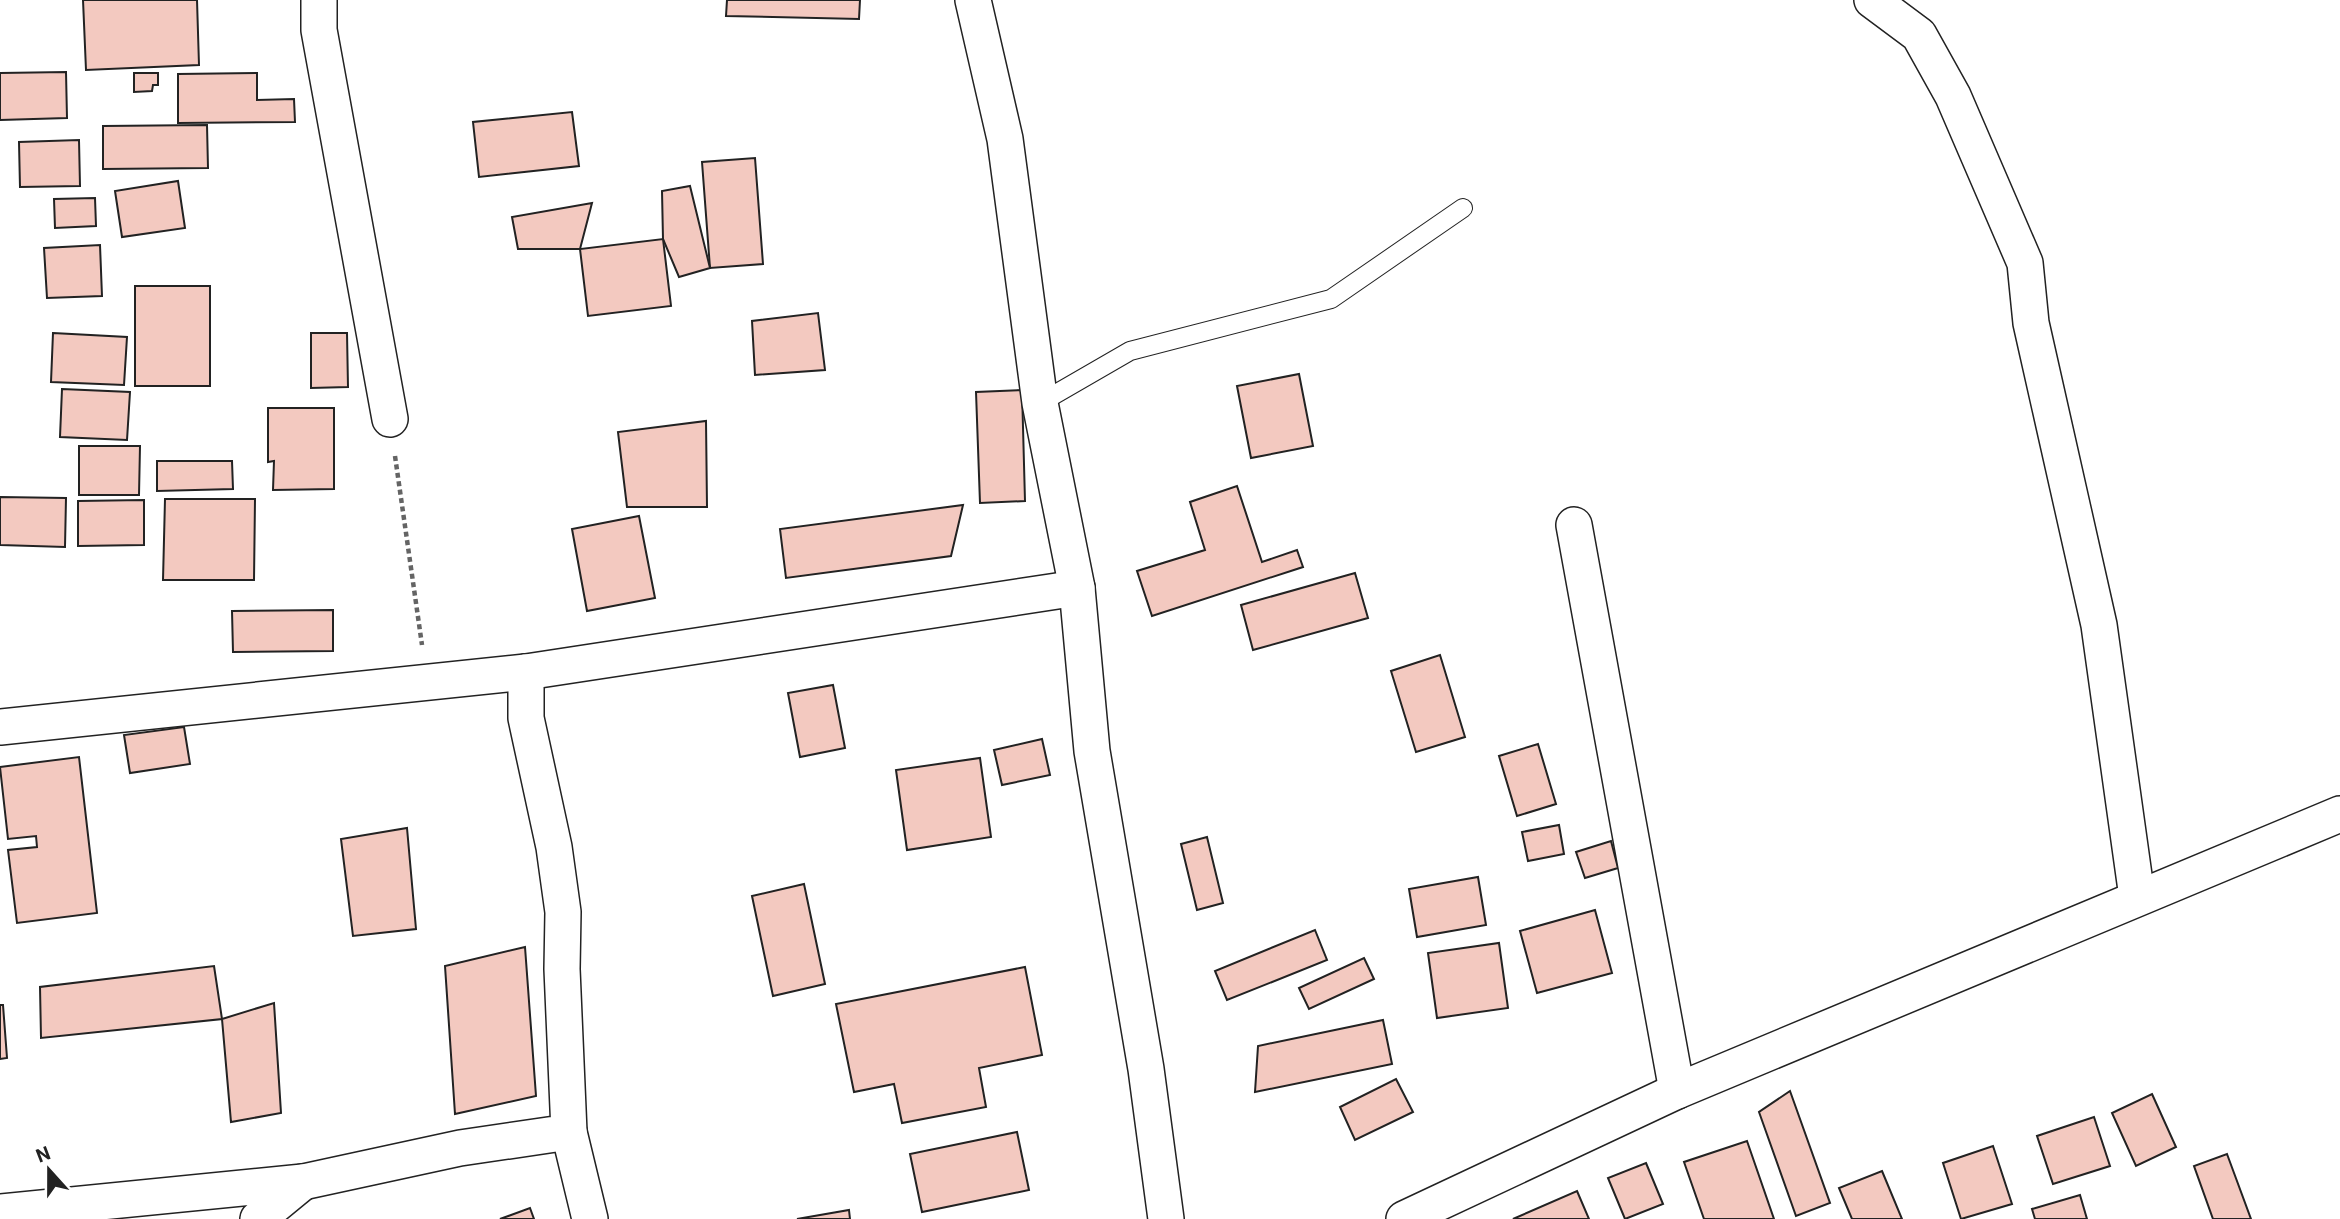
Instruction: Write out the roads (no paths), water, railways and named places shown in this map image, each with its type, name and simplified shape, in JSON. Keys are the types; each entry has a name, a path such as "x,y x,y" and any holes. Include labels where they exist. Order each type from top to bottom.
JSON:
{"street":[{"path":"319,0 319,30 390,419"},
{"path":"973,0 1005,139 1040,403 1077,588 1092,751 1146,1069 1166,1219"},
{"path":"1872,0 1919,35 1953,96 2025,263 2031,323 2099,625 2137,897"},
{"path":"1574,525 1676,1091"},
{"path":"0,727 426,680 526,672 1077,588"},
{"path":"526,672 526,718 554,847 563,912 569,1132 590,1219"},
{"path":"1404,1219 1676,1091 2340,814"},
{"path":"0,1212 303,1182 460,1148 569,1132"},
{"path":"258,1219 303,1182"}],"lane":[{"path":"1040,403 1130,351 1331,299 1463,208"}]}
